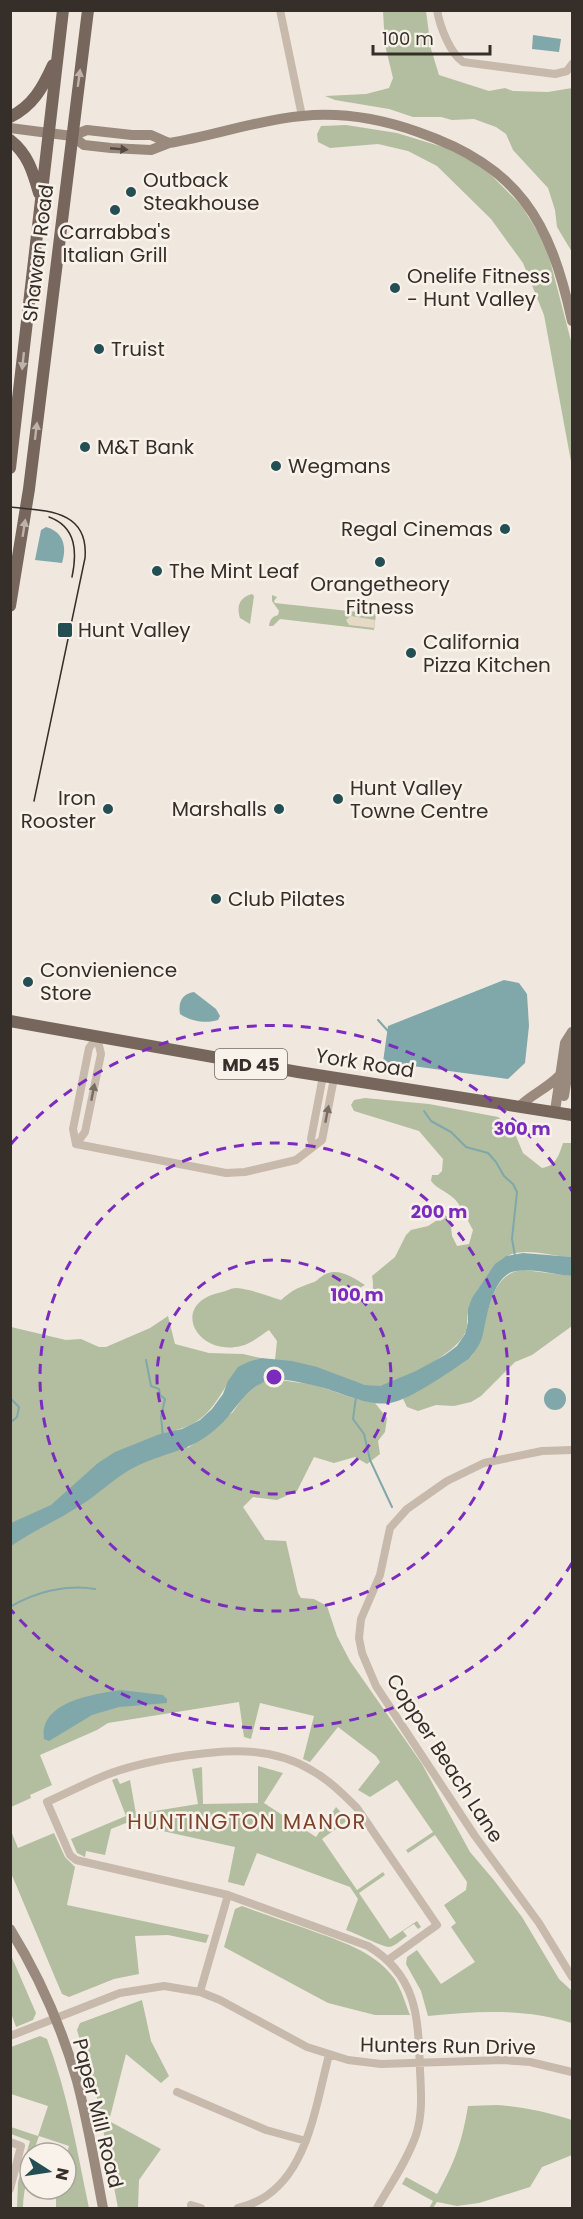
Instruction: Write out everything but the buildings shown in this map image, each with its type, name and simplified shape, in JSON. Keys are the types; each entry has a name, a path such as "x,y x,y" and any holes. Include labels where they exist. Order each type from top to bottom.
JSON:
{"main road":[{"name":"Shawan Road","path":"10,468 63,10"},
{"name":"Shawan Road","path":"10,606 30,489 88,10"},
{"path":"10,117 22,111 38,94 58,53"},
{"path":"10,128 72,136 87,130 125,135 151,135 169,143 302,116 344,116 389,123 446,142 481,160 512,187 525,202 545,233 561,272 573,321"},
{"path":"10,140 22,150 29,162 41,198"},
{"name":"York Road","path":"10,1021 328,1077 563,1113"},
{"path":"563,1113 566,1042 573,1032"},
{"path":"520,1106 530,1096 543,1091 564,1073 573,1046"},
{"path":"564,1073 573,1092"},
{"name":"Paper Mill Road","path":"10,1929 34,1972 55,2020 77,2082 103,2208"}],"street":[{"path":"280,10 302,116"},
{"path":"437,10 439,20 455,54 464,62 555,74 567,71 573,64"},
{"path":"76,1144 85,1132 102,1051 97,1037"},
{"path":"76,1144 74,1129 89,1048 97,1037"},
{"path":"76,1144 232,1174 296,1160 305,1155 313,1146 311,1139 328,1077"},
{"name":"Copper Beach Lane","path":"573,1450 542,1451 484,1463 447,1481 407,1509 390,1528 380,1575 361,1619 359,1638 362,1653 376,1686 475,1836 534,1915 573,1977"},
{"path":"377,2208 409,2151 416,2134 422,2104 419,2033 413,1999 406,1984 388,1960 368,1946 352,1939 228,1895 76,1860 70,1854 47,1802 105,1775 153,1761 235,1750 255,1751 292,1760 326,1779 357,1808 437,1925 388,1960"},
{"path":"200,1992 228,1895"},
{"name":"Hunters Run Drive","path":"10,2036 99,2001 136,1989 164,1986 200,1992 220,2000 307,2048 329,2055 381,2064 503,2060 530,2062 573,2072"},
{"path":"238,2208 260,2200 274,2190 286,2179 297,2162 306,2141 329,2055"},
{"path":"177,2092 266,2130 306,2141"},
{"path":"10,2142 21,2146 10,2189"},
{"path":"191,2205 201,2208"}],"green space":[{"path":"383,11 426,11 431,49 439,75 489,91 505,88 513,91 548,92 572,88 572,252 557,227 555,210 548,188 513,150 506,134 496,127 474,119 413,117 389,109 335,100 325,96 366,94 389,88 393,78 385,45"},
{"path":"346,125 397,133 446,148 483,167 521,205 546,245 571,341 572,467 544,315 523,263 491,219 437,166 408,151 378,144 330,148 318,142 317,134 321,126"},
{"path":"252,594 254,596 250,624 240,618 238,610 242,600"},
{"path":"272,595 277,597 275,603 376,614 374,630 280,619 273,626 269,626 279,611 272,601"},
{"path":"365,1098 429,1104 498,1117 513,1129 523,1153 542,1168 554,1162 563,1143 572,1143 572,1257 521,1252 505,1257 490,1272 474,1296 468,1311 466,1332 459,1342 426,1366 389,1384 365,1385 308,1367 275,1360 277,1341 269,1330 241,1346 225,1347 211,1344 201,1337 194,1327 192,1317 196,1307 205,1298 236,1288 281,1300 326,1274 338,1272 365,1285 351,1293 356,1300 361,1300 371,1293 372,1276 395,1257 406,1235 411,1230 428,1226 445,1215 450,1219 452,1236 457,1246 469,1244 473,1230 461,1207 455,1199 431,1181 432,1175 438,1175 442,1171 443,1159 419,1131 354,1111 351,1105 354,1100"},
{"path":"524,1270 572,1276 572,1326 532,1355 515,1362 481,1396 471,1402 454,1406 436,1405 418,1411 407,1407 403,1399 470,1358 482,1334 494,1292 501,1281 511,1273"},
{"path":"168,1316 175,1344 209,1353 243,1354 261,1358 247,1364 237,1373 204,1415 192,1424 176,1430 188,1448 233,1412 243,1397 259,1384 273,1379 315,1385 375,1403 387,1418 385,1432 378,1441 380,1454 367,1464 355,1457 334,1463 314,1457 297,1491 277,1500 253,1497 243,1507 265,1540 286,1541 301,1598 314,1599 327,1606 337,1636 350,1661 422,1764 470,1852 522,1917 559,1979 572,1991 572,2023 536,2015 500,2012 428,2016 421,1991 406,1964 407,1957 417,1950 441,1984 475,1962 451,1927 456,1923 444,1905 466,1890 467,1882 435,1835 408,1853 406,1850 433,1832 397,1780 370,1797 358,1790 380,1762 376,1756 338,1727 310,1762 303,1759 314,1716 260,1703 251,1739 244,1737 239,1702 108,1723 40,1755 52,1785 11,1807 11,1327 66,1340 81,1339 99,1347 106,1347 150,1328"},
{"path":"258,1766 283,1773 264,1803 316,1837 336,1807 348,1820 322,1839 357,1890 383,1872 385,1875 359,1893 390,1939 417,1921 421,1927 418,1929 414,1924 403,1931 407,1936 394,1945 389,1947 381,1945 346,1930 358,1899 350,1887 257,1853 244,1886 228,1882 235,1847 126,1823 111,1829 105,1855 86,1851 85,1857 77,1853 71,1839 126,1816 112,1780 117,1778 120,1784 130,1780 136,1814 198,1804 192,1769 202,1767 203,1804 258,1803"},
{"path":"11,1831 18,1848 54,1833 65,1857 75,1867 67,1905 209,1935 206,1943 168,1935 135,1936 139,1974 114,1979 69,1997 62,1994 11,1873"},
{"path":"242,1906 366,1953 386,1968 394,1978 410,2015 375,2015 328,2003 224,1947 235,1909"},
{"path":"10,1953 36,2013 33,2020 16,2027 11,2013"},
{"path":"142,2000 151,2041 169,2076 161,2083 126,2054 109,2121 161,2149 139,2180 138,2208 118,2208 97,2098 77,2030 80,2023"},
{"path":"40,2036 47,2039 61,2081 75,2141 54,2141 39,2136 37,2141 30,2141 11,2134 11,2127 38,2136 48,2106 11,2094 11,2047"},
{"path":"497,2105 535,2110 572,2120 572,2155 542,2167 530,2187 479,2203 457,2206 437,2202 433,2208 429,2208 433,2201 402,2184 406,2177 437,2194 457,2152 468,2106"},
{"path":"78,2156 89,2208 56,2208 56,2201 78,2201"},
{"path":"18,2182 18,2201 24,2201 23,2208 17,2208"}],"shaded area":[{"path":"351,616 375,620 374,628 349,625 346,620"}],"water":[{"path":"533,35 561,39 559,52 532,49"},
{"path":"46,527 57,532 63,541 62,563 35,560 41,530"},
{"path":"504,980 519,983 527,994 529,1026 525,1063 508,1079 383,1062 388,1026"},
{"path":"194,992 216,1009 220,1016 218,1020 198,1021 180,1014 182,999"},
{"path":"523,1253 572,1257 572,1276 530,1270 508,1274 492,1297 481,1341 469,1359 420,1390 399,1400 383,1404 288,1380 274,1379 262,1383 248,1393 208,1436 187,1447 133,1468 81,1505 11,1546 11,1523 51,1505 98,1463 115,1452 160,1434 182,1429 200,1420 223,1394 228,1381 238,1367 248,1362 261,1358 292,1361 317,1367 365,1385 380,1386 416,1371 445,1355 457,1346 465,1334 468,1309 472,1298 495,1264 506,1256"},
{"path":"555,1388 563,1391 566,1399 563,1407 555,1410 547,1407 544,1399 547,1391"},
{"path":"121,1690 163,1695 167,1703 119,1707 92,1715 49,1741 44,1739 45,1726 50,1716 59,1708 84,1697"}],"waterway":[{"path":"378,1020 388,1031"},
{"path":"424,1111 431,1121 451,1132 466,1147 488,1153 504,1176 513,1184 517,1192 512,1239 515,1256"},
{"path":"146,1360 151,1386 159,1389 160,1395 165,1399 161,1417 163,1436"},
{"path":"356,1397 353,1419 364,1434 370,1460 392,1507"},
{"path":"10,1398 19,1407 17,1417 10,1423"},
{"path":"10,1607 51,1590 95,1589"}],"tram line":[{"path":"10,507 50,512 62,516 72,521 80,530 84,542 85,558 34,801"},
{"path":"49,517 58,521 70,534 74,550 72,577"}],"place":[{"name":"Outback Steakhouse","path":"131,192"},
{"name":"Carrabba's Italian Grill","path":"115,210"},
{"name":"Onelife Fitness - Hunt Valley","path":"395,288"},
{"name":"Truist","path":"99,349"},
{"name":"M&T Bank","path":"85,447"},
{"name":"Wegmans","path":"276,466"},
{"name":"Regal Cinemas","path":"505,529"},
{"name":"Orangetheory Fitness","path":"380,562"},
{"name":"The Mint Leaf","path":"157,571"},
{"name":"Hunt Valley","path":"65,630"},
{"name":"California Pizza Kitchen","path":"411,653"},
{"name":"Hunt Valley Towne Centre","path":"338,799"},
{"name":"Iron Rooster","path":"108,809"},
{"name":"Marshalls","path":"279,809"},
{"name":"Club Pilates","path":"216,899"},
{"name":"Convienience Store","path":"28,982"}],"district":[{"name":"HUNTINGTON MANOR","path":"247,1821"}]}
